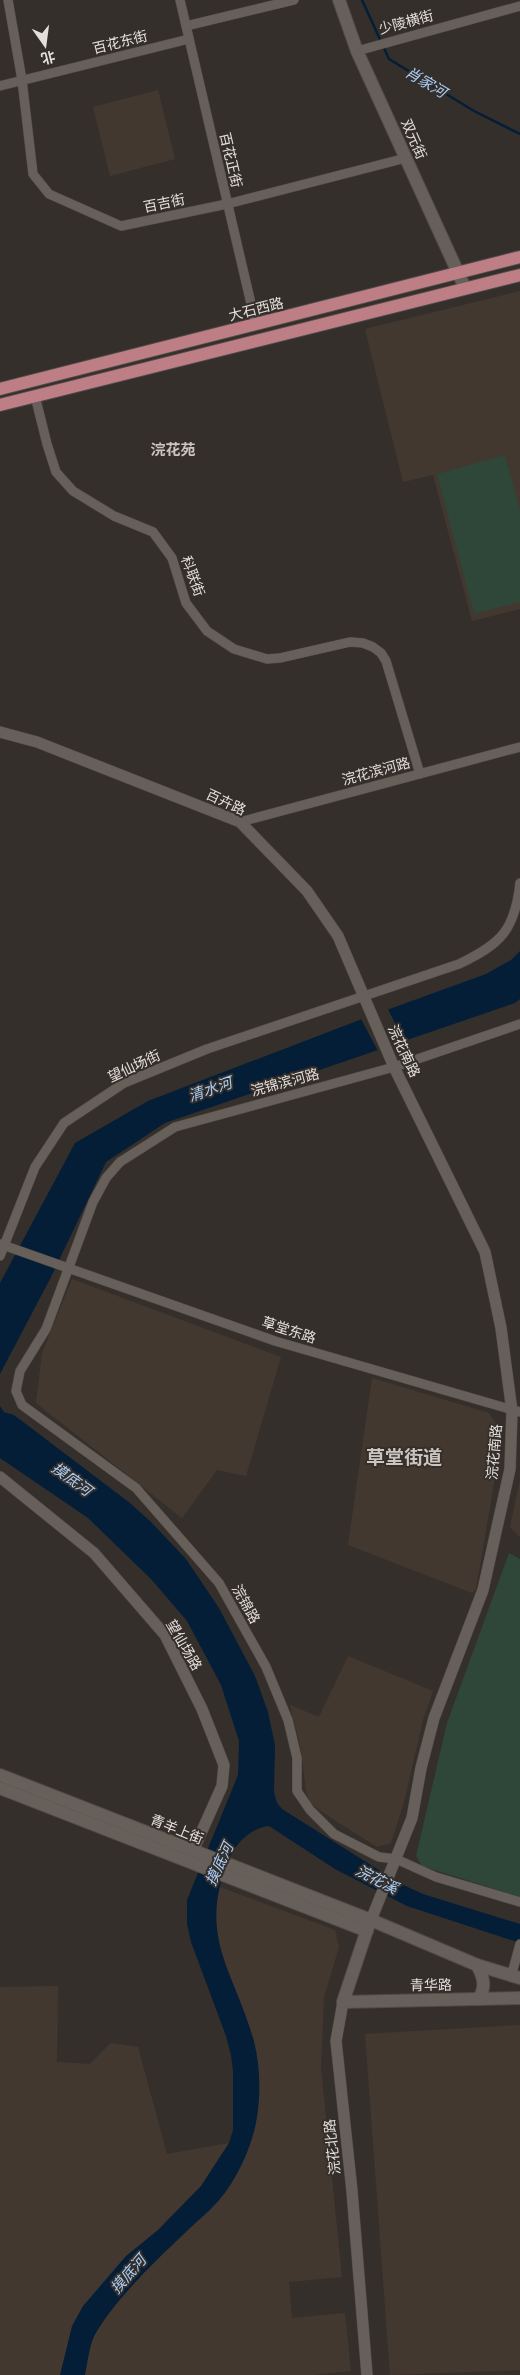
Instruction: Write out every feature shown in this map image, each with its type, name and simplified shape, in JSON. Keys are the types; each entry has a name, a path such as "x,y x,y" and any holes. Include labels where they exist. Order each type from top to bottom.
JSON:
{"main road":[{"name":"双元街","path":"338,0 357,51 465,288"},
{"name":"大石西路","path":"0,389 520,257"},
{"path":"0,405 520,275"},
{"name":"青羊上街","path":"0,1775 232,1872 369,1925"},
{"name":"青羊上街","path":"0,1788 195,1856"},
{"name":"青华路","path":"369,1925 516,1977"},
{"name":"浣花北路","path":"343,2002 369,1925"},
{"path":"477,1964 485,1982 484,1991 479,2000"},
{"name":"青华路","path":"343,2002 520,1998"}],"street":[{"name":"百吉街","path":"8,0 22,80 33,174 49,194 121,226 227,204 406,158"},
{"name":"百花正街","path":"180,0 256,325"},
{"path":"186,26 294,0"},
{"name":"少陵横街","path":"357,51 520,6"},
{"name":"百花东街","path":"0,86 189,39"},
{"name":"科联街","path":"35,396 56,472 73,491 114,516 153,532 172,558 186,603 207,631 234,649 267,658 280,658 350,642 363,643 381,653 386,661 420,774"},
{"name":"百卉路","path":"0,732 38,742 240,822 307,890 338,936 362,995"},
{"name":"浣花滨河路","path":"240,822 520,746"},
{"path":"362,995 459,964 484,952 500,939 510,925 518,900 520,883"},
{"name":"浣花南路","path":"362,995 394,1067 485,1252 516,1411 510,1469 483,1590 434,1718 421,1768 412,1818 369,1925"},
{"name":"望仙场街","path":"0,1256 2,1245 35,1167 64,1123 124,1082 207,1049 362,995"},
{"name":"浣锦滨河路","path":"70,1268 93,1202 106,1178 120,1162 175,1127 394,1067 520,1024"},
{"name":"草堂东路","path":"2,1245 275,1341 516,1411"},
{"name":"浣锦路","path":"70,1268 46,1328 20,1371 16,1391 22,1406 136,1488 220,1583 266,1668 288,1720 297,1758 298,1791 310,1810 334,1834 378,1856 396,1859 436,1877 520,1902"},
{"name":"望仙场路","path":"0,1477 94,1553 164,1635 173,1651 202,1709 224,1765 222,1786 195,1856"},
{"path":"516,1977 519,1946"},
{"name":"浣花北路","path":"343,2002 336,2041 352,2191 367,2375"}],"shaded area":[{"path":"158,90 175,159 110,176 93,107"},
{"path":"520,291 520,609 472,621 433,475 403,482 365,329"},
{"path":"72,1279 281,1357 246,1476 217,1470 182,1518 36,1403 42,1353"},
{"path":"372,1378 489,1413 496,1424 501,1442 476,1589 472,1593 348,1545"},
{"path":"520,1480 520,1537 510,1527"},
{"path":"348,1656 433,1691 423,1720 404,1802 391,1843 377,1847 311,1803 306,1792 301,1750 290,1705 319,1717"},
{"path":"220,1887 335,1930 339,1947 324,1997 321,2068 342,2277 289,2282 292,2318 345,2313 351,2371 312,2375 0,2375 0,1987 58,1986 57,2062 90,2064 111,2043 138,2047 167,2154 229,2143 201,2186 158,2230 237,2173 243,2010 219,1948 215,1919 216,1902"},
{"path":"520,2025 520,2370 390,2375 365,2034"}],"green space":[{"path":"505,455 520,511 520,602 474,614 437,474"},
{"path":"509,1553 520,1559 520,1897 422,1866 416,1856 447,1723"}],"water":[{"name":"清水河","path":"520,951 520,999 515,1003 165,1123 106,1162 51,1277 0,1374 0,1283 75,1143 148,1101 486,974 511,960"},
{"path":"0,1406 4,1412 14,1415 130,1503 186,1559 219,1608 255,1676 268,1712 275,1745 274,1792 277,1803 282,1809 401,1884 423,1894 520,1924 520,1943 407,1906 335,1869 269,1826 250,1833 239,1843 228,1861 216,1911 217,1932 222,1952 253,2038 257,2057 259,2097 252,2138 239,2171 227,2191 150,2267 115,2305 92,2341 85,2375 60,2375 72,2326 83,2306 126,2256 158,2230 201,2186 229,2143 233,2130 233,2071 231,2055 226,2036 191,1942 187,1924 187,1900 238,1775 239,1741 221,1685 187,1621 151,1579 88,1518 0,1458"}],"pier":[{"path":"387,1007 405,1044 379,1053 360,1017"}],"waterway":[{"name":"肖家河","path":"362,0 389,59 474,111 520,134"}],"district":[{"name":"浣花苑","path":"173,449"},
{"name":"草堂街道","path":"404,1457"}],"water label":[{"name":"摸底河","path":"72,1479"},
{"name":"摸底河","path":"219,1864"},
{"name":"浣花溪","path":"377,1879"},
{"name":"摸底河","path":"128,2274"}]}
